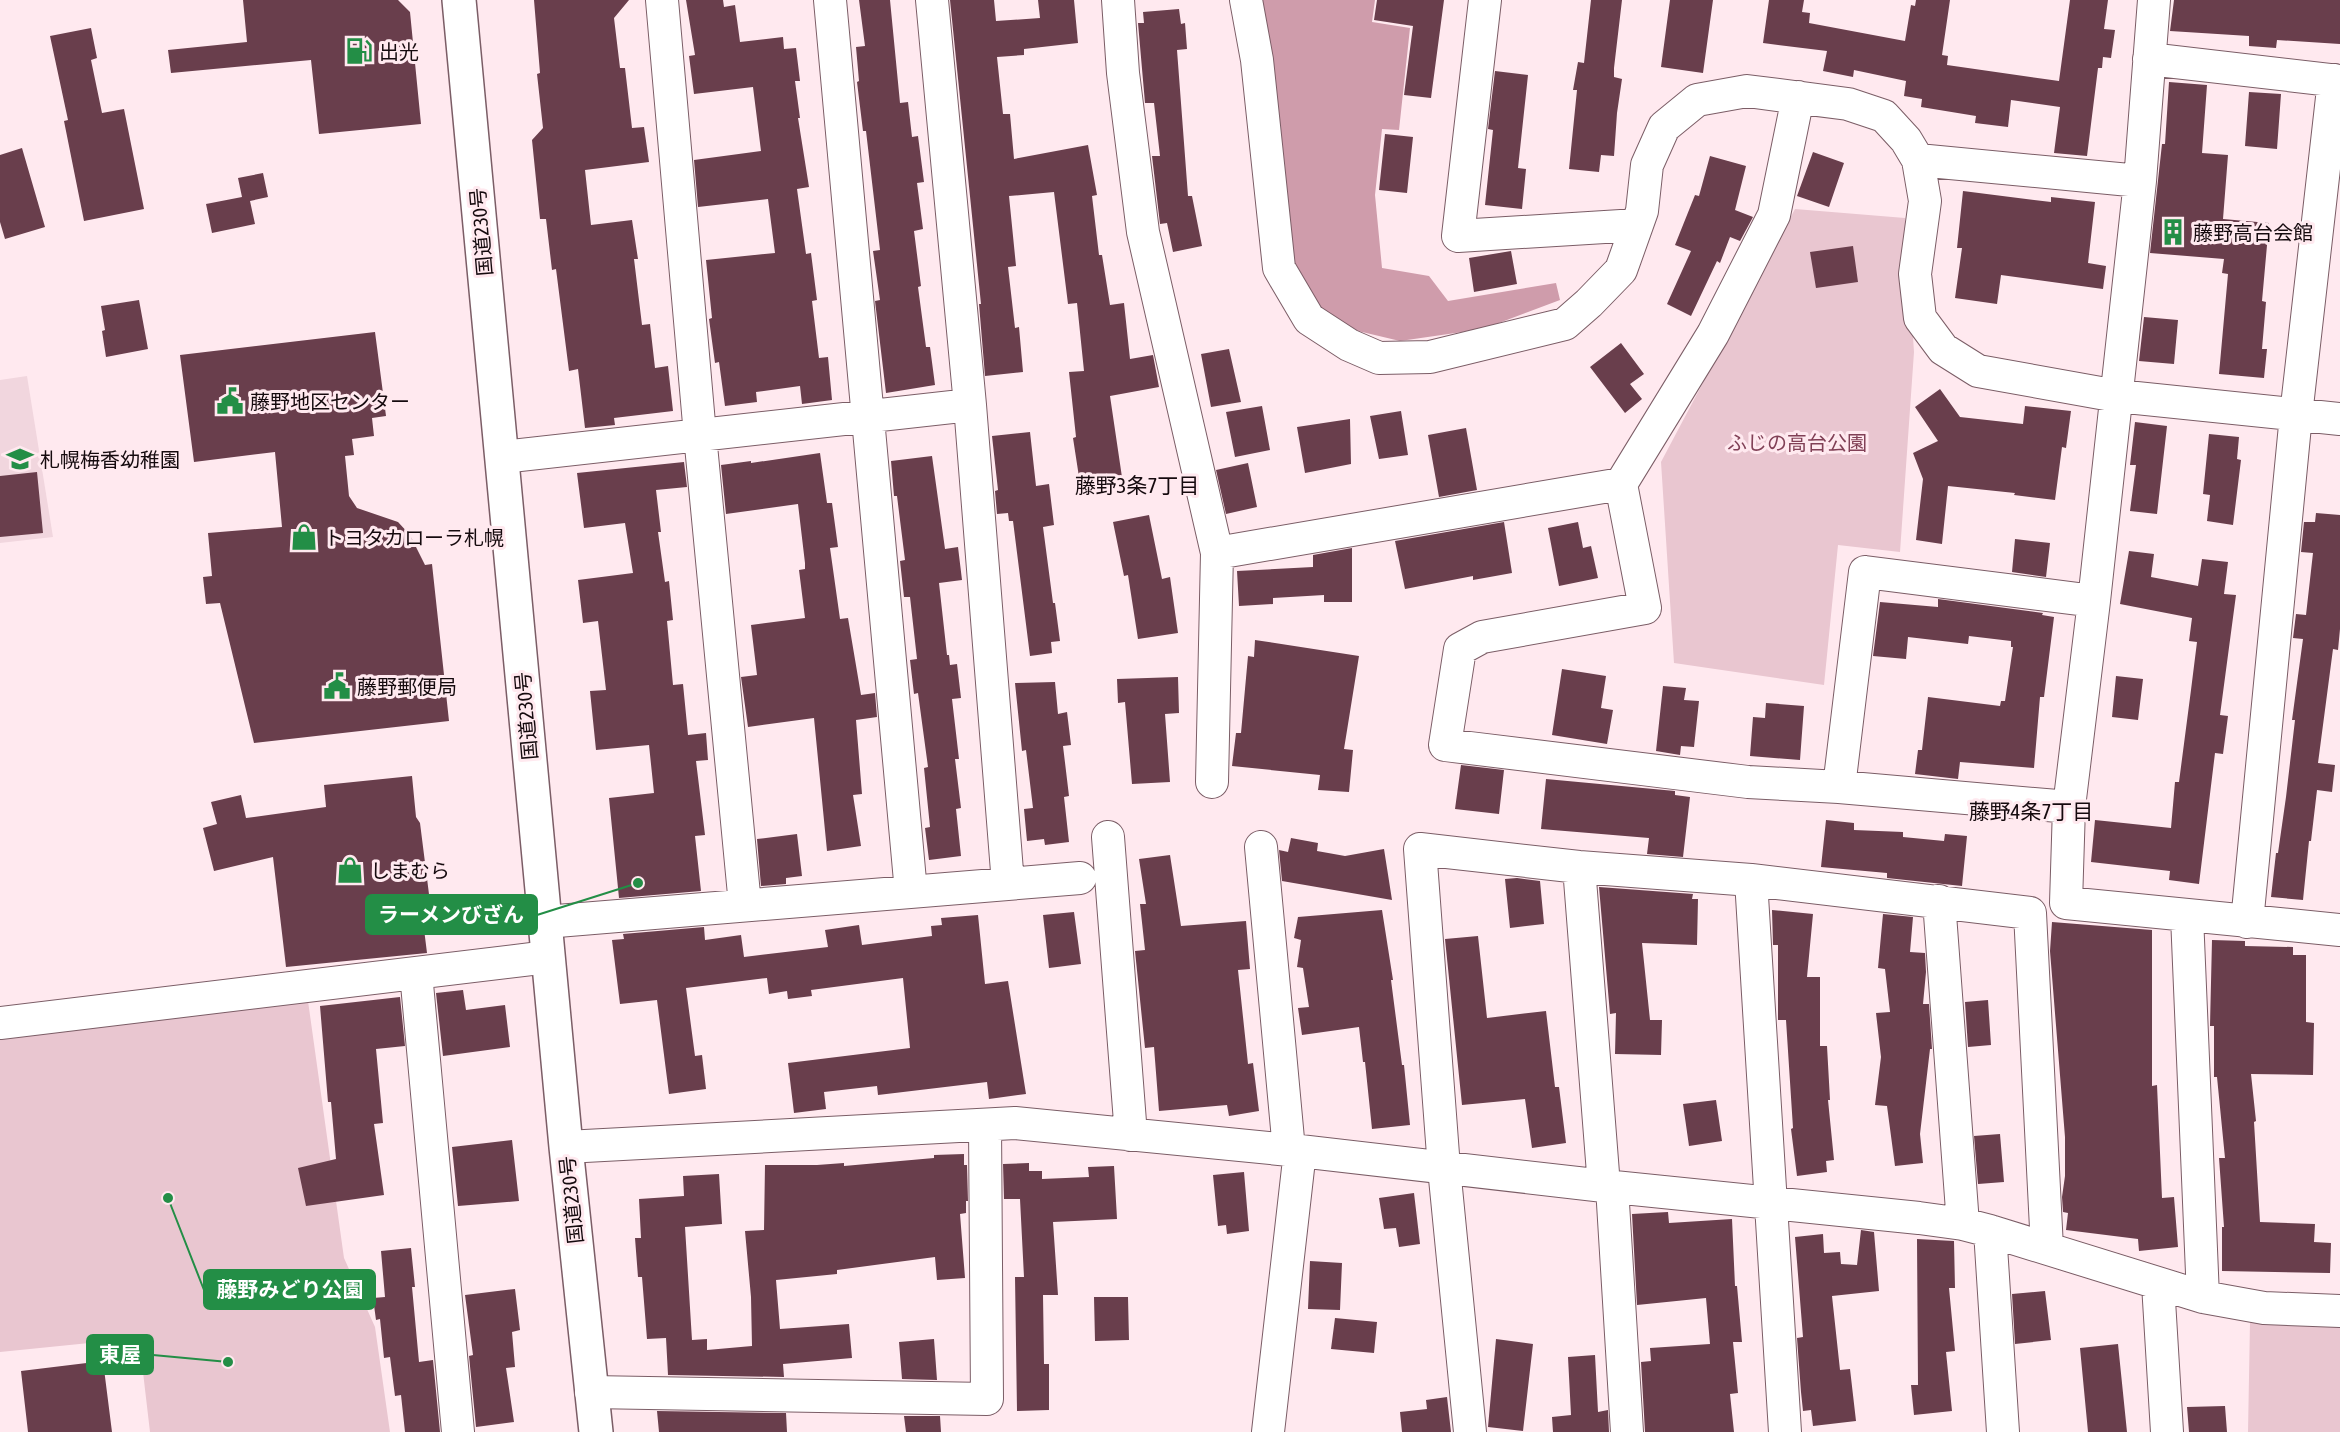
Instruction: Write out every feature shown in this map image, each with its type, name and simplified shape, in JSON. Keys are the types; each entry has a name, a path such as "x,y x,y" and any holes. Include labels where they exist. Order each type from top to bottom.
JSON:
{"highway":[{"name":"国道230号","path":"459,0 566,1147 596,1432"}],"street":[{"path":"662,0 700,435 745,906"},
{"path":"830,0 911,892"},
{"path":"932,0 970,405 1008,884"},
{"path":"1118,0 1123,73 1143,232 1217,553 1212,782"},
{"path":"1246,0 1257,60 1279,268 1309,320 1349,345 1379,358 1431,357 1565,324 1621,270 1642,212 1647,165 1664,127 1697,100 1747,91 1848,104 1884,116 1906,140 1918,160 1925,201 1915,274 1920,318 1943,349 1978,371 2117,396 2340,419"},
{"path":"1485,0 1458,236 1637,225"},
{"path":"2066,903 2069,807 2140,181 2154,0"},
{"path":"2149,59 2337,80 2296,415 2247,922"},
{"path":"1798,97 1774,215 1713,334 1621,484 1645,608 1482,637 1460,649 1445,745 1748,782 1839,787 2069,807"},
{"path":"1918,160 2140,181"},
{"path":"502,457 970,405"},
{"path":"1217,553 1621,484"},
{"path":"1839,787 1865,572 2094,600"},
{"path":"1108,837 1131,1135"},
{"path":"1261,847 1294,1151 1268,1432"},
{"path":"1470,1432 1444,1168 1420,849 1579,867 1750,880 2030,913 2066,903 2340,930"},
{"path":"1579,867 1608,1187 1627,1432"},
{"path":"545,922 1080,878"},
{"path":"1750,880 1785,1432"},
{"path":"1939,902 2003,1432"},
{"path":"2030,913 2048,1248"},
{"path":"2187,916 2203,1297"},
{"path":"0,1023 548,957"},
{"path":"416,974 458,1432"},
{"path":"566,1147 1015,1124 1294,1151 1608,1187 1772,1202 1977,1228 2203,1297 2264,1308 2340,1311"},
{"path":"591,1392 987,1399 985,1125"},
{"path":"2158,1284 2167,1432"}],"shaded area":[{"path":"1255,0 1375,0 1372,22 1410,28 1399,130 1382,129 1375,195 1382,268 1429,276 1448,301 1556,283 1560,300 1483,329 1400,341 1358,331 1314,306 1292,266"},
{"name":"札幌梅香幼稚園","path":"27,376 53,537 0,543 0,380"}],"green space":[{"name":"ふじの高台公園","path":"1795,209 1905,218 1914,352 1900,552 1838,545 1824,685 1674,663 1661,462"},
{"path":"308,1001 344,1258 375,1327 390,1432 150,1432 139,1338 0,1352 0,1035"},
{"path":"2250,1322 2340,1326 2340,1432 2248,1432"}],"building":[{"path":"243,0 398,0 410,12 421,124 319,134 311,60 171,73 168,50 247,42"},
{"path":"534,0 629,0 614,18 620,68 625,68 632,128 644,127 649,162 585,170 591,225 632,220 638,259 634,259 642,325 650,324 655,368 668,366 673,411 614,418 615,425 585,428 578,369 569,371 556,269 552,270 546,219 540,219 532,140 543,128 537,74 540,73"},
{"path":"686,0 723,0 724,7 735,5 740,42 783,37 784,49 796,48 800,81 795,81 800,118 798,118 809,187 797,189 806,254 811,253 817,300 812,301 819,358 828,357 832,400 802,404 800,386 756,392 757,402 725,406 719,362 715,363 709,319 712,318 706,260 775,253 768,199 698,207 694,160 761,151 753,87 694,94 689,56 695,55"},
{"path":"859,0 890,0 900,103 908,102 912,137 918,136 924,182 917,183 923,229 914,231 926,347 930,347 935,385 886,393 875,301 880,300 873,251 880,250 866,131 863,131 857,82 859,81 856,47 865,46"},
{"path":"950,0 994,0 996,21 1040,18 1038,0 1074,0 1078,43 1024,49 1024,55 997,57 1003,114 1010,114 1014,159 1088,145 1097,195 1092,196 1099,255 1102,255 1110,305 1124,303 1130,359 1153,355 1159,387 1110,396 1123,484 1081,490 1073,438 1076,437 1069,372 1084,371 1077,303 1068,304 1054,192 1009,196 1016,266 1008,267 1015,328 1019,327 1023,372 985,376 979,304 981,304"},
{"path":"1377,0 1444,0 1431,98 1404,95 1413,26 1374,20"},
{"path":"1591,0 1622,0 1614,68 1614,77 1622,79 1614,156 1601,155 1599,172 1569,169 1577,90 1573,90 1578,62 1584,63"},
{"path":"1670,0 1713,0 1703,73 1661,67"},
{"path":"1769,0 1804,0 1802,12 1810,13 1809,23 1905,41 1911,5 1915,6 1916,0 1950,0 1942,55 1948,56 1947,65 2059,81 2070,0 2108,0 2104,29 2115,30 2111,58 2103,57 2102,68 2098,68 2087,156 2054,153 2060,107 2011,100 2008,127 1975,123 1976,116 1921,107 1922,99 1904,96 1906,81 1854,70 1853,77 1823,71 1827,51 1763,43"},
{"path":"2174,0 2340,0 2340,44 2277,40 2276,48 2249,46 2249,36 2170,31"},
{"path":"1179,9 1181,24 1185,23 1187,49 1177,50 1188,196 1192,196 1202,246 1173,252 1167,223 1160,224 1152,156 1160,156 1154,103 1145,103 1138,23 1144,23 1143,12"},
{"path":"91,28 97,58 91,60 102,113 124,109 144,209 84,221 64,121 68,120 50,36"},
{"path":"1495,71 1528,75 1518,168 1526,169 1522,209 1485,205 1493,130 1488,129"},
{"path":"2169,82 2207,85 2202,153 2228,155 2223,219 2269,223 2262,301 2266,302 2262,349 2267,349 2264,378 2219,374 2228,274 2222,273 2224,259 2150,253 2162,144 2165,144"},
{"path":"2249,92 2281,94 2277,149 2245,146"},
{"path":"1385,134 1413,137 1407,193 1379,190"},
{"path":"22,148 45,227 5,239 0,222 0,155"},
{"path":"1813,152 1844,163 1829,207 1797,196"},
{"path":"1710,156 1746,166 1735,210 1753,217 1740,241 1730,237 1720,263 1717,261 1691,316 1667,304 1691,251 1675,245 1695,195 1699,196"},
{"path":"263,173 268,197 250,201 255,224 212,233 206,204 242,197 238,178"},
{"path":"1963,191 2051,202 2051,197 2095,202 2088,263 2106,266 2103,289 2001,275 1997,304 1955,298 1962,248 1957,248"},
{"path":"1853,246 1858,282 1816,288 1810,252"},
{"path":"1511,251 1517,284 1474,292 1469,258"},
{"path":"139,300 148,349 106,357 101,306"},
{"path":"2144,317 2178,320 2174,364 2139,361"},
{"path":"375,332 386,416 372,418 374,436 352,439 354,455 345,456 349,496 357,508 398,522 410,535 425,565 432,564 449,721 254,743 220,603 206,604 203,577 212,576 208,533 282,527 275,452 194,462 180,355"},
{"path":"1621,343 1644,374 1630,384 1642,399 1625,413 1590,367"},
{"path":"1229,349 1241,402 1211,407 1201,354"},
{"path":"1940,389 1960,417 2023,424 2025,406 2071,411 2066,448 2062,447 2055,500 1948,486 1942,544 1916,540 1923,479 1913,453 1938,441 1915,407"},
{"path":"1262,406 1270,450 1235,457 1226,412"},
{"path":"1401,411 1408,455 1379,459 1370,416"},
{"path":"1350,419 1351,464 1305,473 1297,427"},
{"path":"2135,422 2167,426 2157,514 2130,511 2136,465 2130,465"},
{"path":"1466,428 1477,490 1439,497 1428,435"},
{"path":"1030,432 1036,486 1049,484 1054,525 1043,527 1060,641 1051,642 1052,653 1030,656 1013,521 1009,521 1008,513 997,514 995,491 998,490 992,436"},
{"path":"2209,434 2239,437 2237,459 2241,460 2233,525 2207,521 2210,495 2203,494"},
{"path":"820,453 827,503 832,503 838,547 830,548 840,619 848,618 861,695 875,693 877,717 856,720 862,794 853,795 861,846 827,851 814,718 748,727 741,677 757,675 751,625 805,618 799,570 805,569 805,563 798,504 726,514 721,465"},
{"path":"932,456 945,549 958,547 962,580 939,583 947,655 949,655 950,665 957,664 961,698 952,699 959,759 955,759 961,808 956,809 961,856 929,860 925,828 930,827 924,768 928,767 918,693 914,694 910,660 917,659 910,597 904,597 900,561 905,560 897,496 894,496 891,461"},
{"path":"684,462 687,487 656,490 661,532 658,532 665,582 669,581 673,620 667,621 673,685 683,684 688,735 706,733 708,760 696,761 705,835 695,836 701,891 619,898 609,798 654,793 649,745 596,750 590,691 606,690 598,621 583,623 578,580 633,573 625,523 584,528 577,473"},
{"path":"1248,463 1257,507 1226,514 1216,470"},
{"path":"37,472 43,533 0,537 0,476"},
{"path":"2316,513 2340,515 2340,629 2338,650 2333,649 2318,763 2335,765 2332,792 2317,790 2303,900 2271,897 2286,797 2295,720 2292,720 2303,639 2293,638 2296,614 2306,615 2313,553 2301,552 2304,522 2315,522"},
{"path":"1149,515 1162,579 1170,577 1178,633 1138,639 1128,575 1124,576 1113,522"},
{"path":"1504,522 1512,573 1473,580 1473,576 1405,589 1395,541"},
{"path":"1578,522 1583,548 1591,546 1598,578 1559,586 1548,528"},
{"path":"2015,539 2050,543 2046,577 2012,572"},
{"path":"1352,548 1352,602 1324,602 1324,595 1273,598 1273,604 1239,606 1237,571 1313,567 1313,555"},
{"path":"2129,551 2154,554 2151,577 2198,586 2202,559 2228,562 2224,594 2236,595 2220,715 2228,716 2223,754 2215,753 2199,884 2169,880 2170,871 2091,862 2095,820 2171,828 2175,782 2179,782 2197,642 2189,641 2192,618 2120,604"},
{"path":"1938,599 2043,613 2042,615 2054,617 2044,697 2040,697 2034,768 1960,762 1958,779 1915,774 1918,750 1922,750 1928,697 2000,706 2001,701 2005,701 2013,647 2011,647 2011,641 1969,636 1968,644 1908,637 1906,659 1873,656 1880,602 1938,607"},
{"path":"1255,640 1359,656 1344,749 1353,750 1349,792 1318,790 1320,775 1232,766 1236,733 1241,733 1248,656 1254,657"},
{"path":"1562,669 1606,676 1601,708 1613,710 1607,744 1552,735"},
{"path":"2116,676 2143,679 2138,720 2112,717"},
{"path":"1178,677 1179,713 1165,714 1170,782 1132,784 1125,702 1118,703 1117,679"},
{"path":"1055,682 1058,714 1067,712 1071,745 1063,746 1069,796 1064,797 1069,842 1045,845 1044,839 1027,841 1024,809 1033,808 1026,750 1022,751 1015,683"},
{"path":"1663,686 1686,688 1684,700 1699,701 1694,747 1681,746 1680,755 1656,751"},
{"path":"1766,703 1804,706 1800,760 1750,756 1753,717 1765,718"},
{"path":"1461,765 1504,770 1499,814 1455,809"},
{"name":"しまむら","path":"412,776 432,918 424,929 427,953 286,967 273,857 214,871 203,828 217,824 211,802 241,795 246,818 326,807 324,785"},
{"path":"1546,779 1675,791 1675,795 1690,797 1683,857 1647,854 1649,838 1541,829"},
{"path":"1826,820 1854,823 1854,830 1903,832 1903,837 1944,841 1945,834 1967,836 1962,886 1887,878 1887,873 1821,867"},
{"path":"797,834 802,876 786,878 786,884 761,886 757,839"},
{"path":"1291,838 1318,843 1317,851 1345,856 1384,849 1392,900 1282,881 1279,850 1288,852"},
{"path":"1170,855 1181,926 1246,921 1250,969 1238,970 1248,1064 1253,1063 1259,1111 1229,1116 1227,1105 1159,1111 1154,1047 1145,1048 1135,951 1145,950 1140,904 1146,904 1139,859"},
{"path":"1505,879 1540,881 1544,924 1510,928"},
{"path":"1599,887 1693,894 1692,899 1698,899 1697,945 1642,943 1650,1020 1662,1020 1661,1055 1615,1054 1616,1013 1610,1014"},
{"path":"1382,910 1393,980 1391,980 1402,1065 1404,1065 1410,1125 1372,1129 1359,1027 1302,1035 1298,1008 1309,1007 1303,968 1297,967 1301,940 1294,938 1298,917"},
{"path":"1772,910 1813,914 1807,977 1820,977 1820,1046 1827,1046 1830,1100 1828,1100 1834,1160 1826,1161 1827,1172 1797,1176 1791,1129 1793,1128 1786,1020 1778,1020 1778,945 1773,945"},
{"path":"1074,912 1081,964 1049,968 1043,915"},
{"path":"1883,914 1913,917 1910,952 1925,953 1923,1004 1929,1004 1932,1049 1930,1049 1920,1134 1923,1163 1895,1166 1887,1106 1875,1105 1881,1057 1876,1013 1890,1012 1885,969 1878,968"},
{"path":"978,915 985,984 1008,981 1026,1094 989,1099 987,1082 878,1095 877,1086 824,1092 826,1109 794,1113 788,1063 910,1048 903,978 811,990 812,996 788,999 787,991 769,994 767,978 686,988 695,1056 702,1055 706,1089 669,1094 657,1000 620,1004 612,940 624,939 623,934 704,927 705,940 741,935 744,957 828,947 825,930 859,925 862,945 932,936 931,926 942,925 941,918"},
{"path":"2052,922 2152,930 2152,1086 2157,1085 2162,1198 2174,1197 2178,1247 2139,1251 2138,1239 2066,1230 2068,1213 2063,1212 2062,1197 2065,1176 2065,1137 2050,951"},
{"path":"1478,936 1487,1018 1546,1011 1555,1087 1559,1087 1566,1143 1532,1148 1525,1099 1462,1105 1445,939"},
{"path":"2212,940 2245,941 2245,946 2293,947 2293,955 2306,955 2306,1022 2314,1023 2313,1075 2251,1074 2256,1121 2254,1122 2260,1222 2315,1224 2314,1242 2331,1243 2330,1273 2222,1271 2222,1227 2224,1227 2219,1158 2225,1158 2217,1077 2214,1077 2214,1026 2210,1026"},
{"path":"463,990 466,1010 505,1005 510,1047 443,1056 436,993"},
{"path":"400,997 405,1046 376,1049 383,1123 374,1124 384,1195 306,1206 298,1168 336,1159 331,1102 328,1102 320,1006"},
{"path":"1988,1000 1991,1045 1968,1047 1965,1002"},
{"path":"1716,1100 1722,1141 1689,1146 1683,1104"},
{"path":"2000,1134 2004,1182 1978,1184 1974,1136"},
{"path":"512,1140 519,1201 458,1206 452,1147"},
{"path":"964,1154 964,1165 967,1165 968,1201 966,1201 966,1213 960,1214 965,1278 937,1280 935,1257 837,1270 837,1274 776,1280 780,1329 849,1324 852,1358 783,1364 784,1377 668,1375 666,1338 647,1339 642,1277 638,1277 635,1238 641,1238 639,1199 684,1196 683,1176 719,1174 722,1224 685,1227 692,1340 707,1339 707,1350 752,1346 751,1297 745,1231 764,1230 765,1165 844,1163 844,1166 934,1158 934,1155"},
{"path":"1029,1163 1029,1171 1042,1171 1042,1179 1089,1177 1088,1167 1114,1166 1117,1219 1053,1222 1058,1295 1043,1295 1044,1364 1049,1364 1049,1410 1017,1411 1015,1277 1024,1277 1020,1199 1004,1199 1003,1164"},
{"path":"1244,1172 1249,1231 1227,1234 1226,1225 1218,1226 1213,1175"},
{"path":"1414,1193 1420,1244 1399,1247 1396,1228 1384,1229 1379,1198"},
{"path":"1668,1212 1669,1223 1732,1219 1735,1286 1737,1286 1742,1342 1733,1342 1738,1393 1730,1394 1734,1432 1645,1432 1641,1362 1651,1361 1650,1348 1710,1344 1706,1298 1637,1305 1632,1214"},
{"path":"1861,1230 1874,1232 1879,1291 1832,1296 1840,1370 1850,1369 1856,1421 1813,1426 1811,1410 1803,1411 1801,1392 1797,1338 1803,1337 1795,1237 1823,1234 1824,1253 1840,1252 1841,1264 1857,1265"},
{"path":"1917,1239 1954,1241 1955,1288 1949,1288 1955,1351 1946,1352 1952,1411 1914,1415 1911,1385 1918,1385"},
{"path":"411,1248 419,1362 433,1360 440,1432 405,1432 401,1395 395,1396 390,1357 384,1358 380,1319 376,1320 373,1298 385,1297 381,1251"},
{"path":"1310,1261 1342,1263 1340,1310 1308,1309"},
{"path":"515,1289 520,1330 512,1332 515,1367 506,1368 514,1422 476,1427 469,1356 473,1355 465,1295"},
{"path":"2045,1291 2051,1340 2015,1344 2012,1294"},
{"path":"1094,1297 1128,1297 1129,1340 1095,1341"},
{"path":"1335,1318 1377,1322 1374,1353 1331,1349"},
{"path":"934,1339 937,1380 902,1379 899,1342"},
{"path":"1496,1339 1533,1344 1523,1431 1488,1427"},
{"path":"2118,1344 2127,1432 2088,1432 2080,1348"},
{"path":"1595,1355 1598,1412 1608,1410 1609,1432 1553,1432 1552,1417 1571,1415 1568,1357"},
{"path":"103,1361 112,1432 28,1432 21,1371"},
{"path":"1447,1397 1451,1432 1402,1432 1400,1412 1427,1409 1426,1400"},
{"path":"2225,1406 2227,1432 2189,1432 2187,1407"},
{"path":"657,1411 786,1413 787,1432 659,1432"},
{"path":"904,1416 940,1416 941,1432 906,1432"}],"place":[{"name":"出光","path":"359,51"},
{"name":"藤野高台会館","path":"2173,232"},
{"name":"藤野地区センター","path":"230,401"},
{"name":"札幌梅香幼稚園","path":"20,459"},
{"name":"トヨタカローラ札幌","path":"304,537"},
{"name":"藤野郵便局","path":"337,686"},
{"name":"しまむら","path":"350,870"},
{"name":"ラーメンびざん","path":"638,883"},
{"name":"藤野みどり公園","path":"168,1198"},
{"name":"東屋","path":"228,1362"}],"district":[{"name":"藤野3条7丁目","path":"1137,485"},
{"name":"藤野4条7丁目","path":"2031,811"}]}
